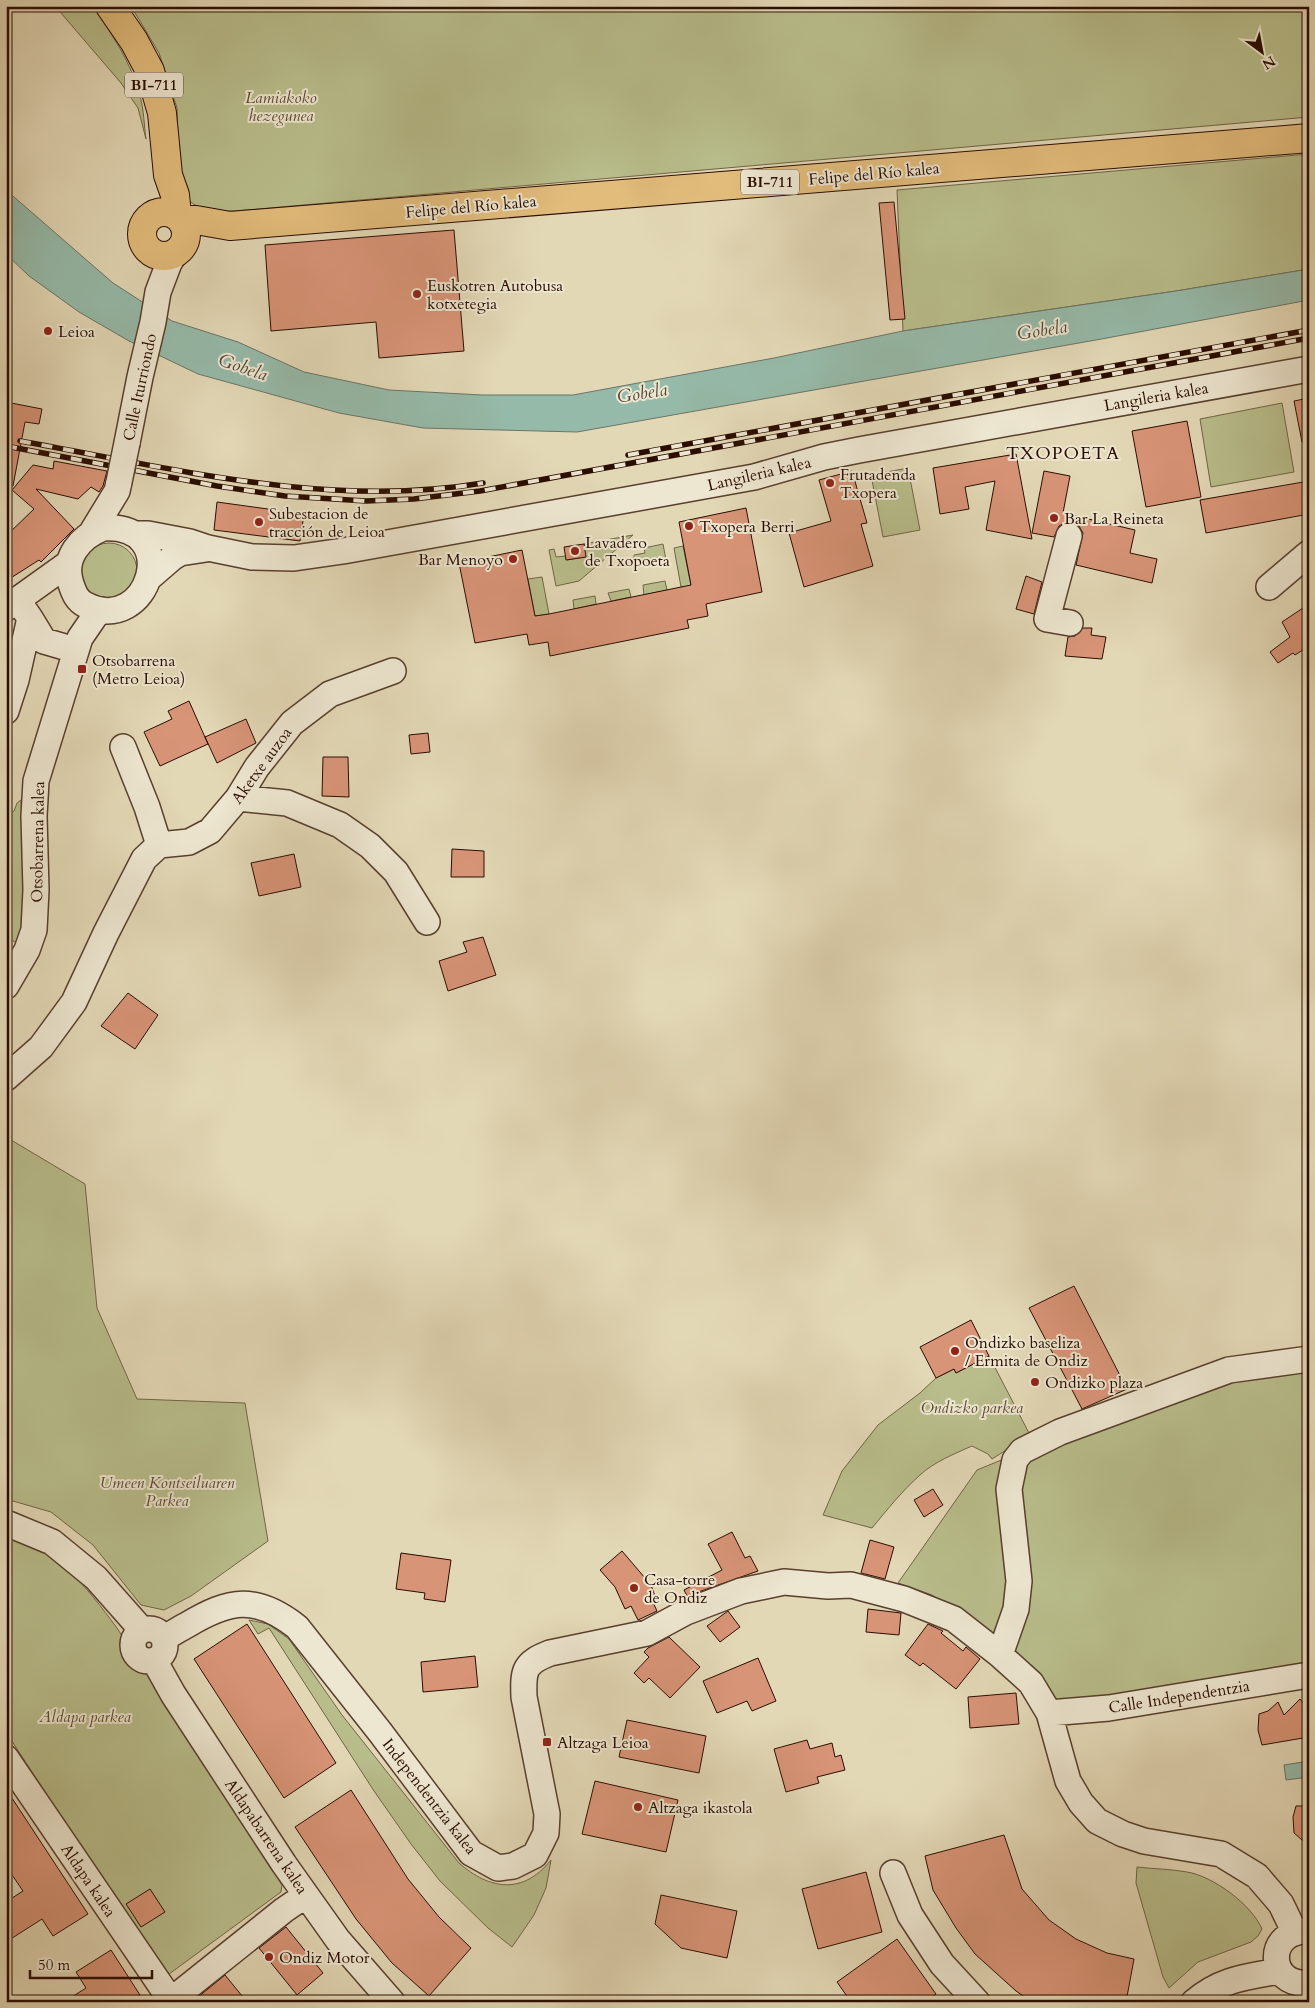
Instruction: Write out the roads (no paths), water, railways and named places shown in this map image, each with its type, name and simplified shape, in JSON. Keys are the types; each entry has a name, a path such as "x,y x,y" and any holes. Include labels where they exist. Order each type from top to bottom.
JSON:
{"main road":[{"name":"BI-711","path":"110,6 134,41 150,70 162,113 168,175 175,195 172,216"},
{"name":"Felipe del Río kalea","path":"172,216 230,226 1309,138"},
{"path":"172,216 186,234 170,251 143,242 141,234 146,221 172,216"},
{"name":"Felipe del Río kalea","path":"170,251 230,226"}],"street":[{"name":"Calle Iturriondo","path":"92,532 118,486 158,294 170,251"},
{"name":"Langileria kalea","path":"132,532 190,542 208,548 252,557 294,558 343,551 754,477 824,457 859,450 1309,369"},
{"name":"Calle Iturriondo","path":"118,486 132,532"},
{"path":"103,528 115,528 132,532 148,550 151,564 150,577 144,590 135,601 123,608 109,611 95,609 77,599 68,578 69,563 74,550 82,540 92,532 103,528"},
{"path":"1069,536 1047,619 1070,623"},
{"name":"Langileria kalea","path":"150,577 180,553 208,548"},
{"path":"1268,587 1309,553"},
{"path":"6,711 16,680 21,607 69,563"},
{"path":"21,607 73,592"},
{"path":"21,607 44,641 74,643"},
{"name":"Otsobarrena kalea","path":"6,986 27,950 34,930 36,890 34,816 36,781 74,643 102,610"},
{"name":"Aketxe auzoa","path":"159,845 189,842 210,831 238,798 257,767 292,723 330,694 393,671"},
{"path":"6,1078 41,1047 74,1002 106,933 144,859 159,845 123,747"},
{"path":"238,798 286,803 340,825 370,846 396,872 427,922"},
{"path":"1000,1655 1016,1609 1019,1581 1009,1488 1015,1460 1022,1450 1060,1432 1229,1370 1309,1359"},
{"name":"Aldapabarrena kalea","path":"6,1523 52,1542 96,1578 153,1643 173,1694 278,1856 338,1940 392,2002"},
{"name":"Independentzia kalea","path":"153,1643 216,1609 241,1604 260,1606 280,1614 303,1634 471,1853 498,1868 512,1866 535,1855 546,1833 547,1814 524,1697 526,1669 534,1659 550,1653 647,1633 686,1612 742,1591 784,1582 828,1586 851,1585 904,1599 954,1619 1000,1655 1031,1683 1050,1713 1068,1781 1081,1803 1097,1822 1144,1841 1221,1854 1257,1876 1302,1932"},
{"name":"Calle Independentzia","path":"1050,1713 1109,1708 1309,1675"},
{"name":"Aldapa kalea","path":"6,1758 171,2001"},
{"path":"893,1872 910,1915 942,1964 977,2002"},
{"path":"171,2001 306,1894"},
{"path":"1302,1932 1284,1938 1279,1946 1276,1962 1279,1971 1292,1982 1309,1983"},
{"path":"1194,2002 1202,1995 1229,1980 1279,1971"}],"water":[{"name":"Gobela","path":"6,190 113,283 172,321 238,342 304,372 389,390 482,395 573,395 774,358 903,331 1176,291 1309,269 1309,300 1107,338 577,432 423,428 339,413 198,374 129,341 79,312 29,276 6,254"},
{"path":"1309,1761 1309,1777 1286,1780 1284,1765"}],"railway":[{"path":"628,455 1309,330"},
{"path":"6,446 217,486 285,496 366,501 414,499 480,491 1309,338"},
{"path":"20,441 192,473 308,488 367,491 425,490 483,483"}],"place":[{"name":"Euskotren Autobusa kotxetegia","path":"417,294"},
{"name":"Leioa","path":"48,331"},
{"name":"Frutadenda Txopera","path":"830,483"},
{"name":"Bar La Reineta","path":"1054,518"},
{"name":"Subestacion de tracción de Leioa","path":"259,522"},
{"name":"Txopera Berri","path":"689,526"},
{"name":"Lavadero de Txopoeta","path":"575,551"},
{"name":"Bar Menoyo","path":"513,559"},
{"name":"Otsobarrena (Metro Leioa)","path":"82,669"},
{"name":"Ondizko baseliza / Ermita de Ondiz","path":"955,1351"},
{"name":"Ondizko plaza","path":"1035,1382"},
{"name":"Casa-torre de Ondiz","path":"634,1588"},
{"name":"Altzaga Leioa","path":"547,1742"},
{"name":"Altzaga ikastola","path":"638,1807"},
{"name":"Ondiz Motor","path":"269,1957"}],"district":[{"name":"TXOPOETA","path":"1063,453"}],"park label":[{"name":"Lamiakoko hezegunea","path":"281,106"},
{"name":"Ondizko parkea","path":"972,1407"},
{"name":"Umeen Kontseiluaren Parkea","path":"167,1491"},
{"name":"Aldapa parkea","path":"85,1716"}]}
